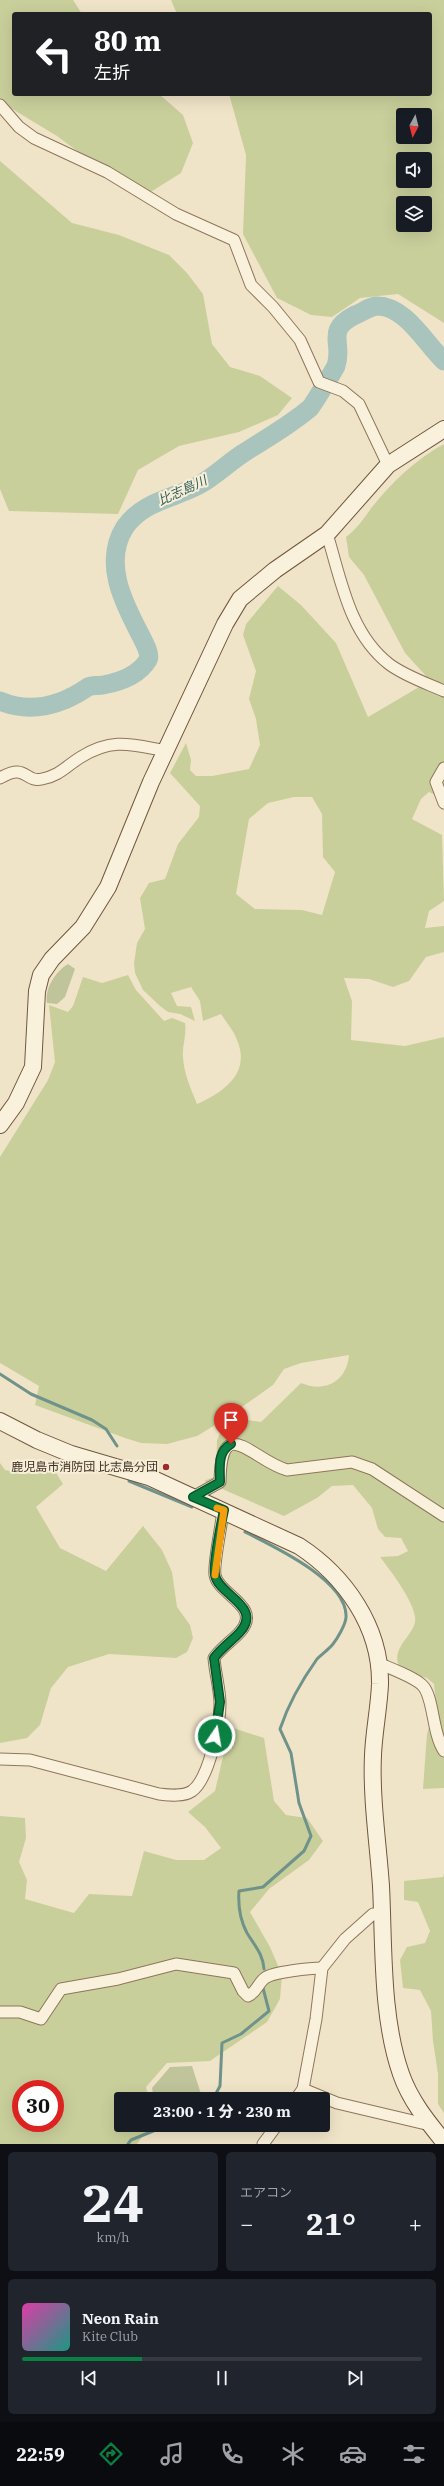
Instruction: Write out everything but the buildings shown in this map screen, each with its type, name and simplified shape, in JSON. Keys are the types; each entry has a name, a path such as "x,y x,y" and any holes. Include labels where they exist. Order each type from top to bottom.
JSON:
{"street":[{"path":"0,105 19,127 34,138 107,172 176,214 234,240 251,285 273,307 300,340 319,382 343,391 359,404 388,465"},
{"path":"0,1125 16,1103 33,1067 37,991 42,975 52,959 83,927 104,893 142,801 167,751 225,624 240,599 275,570 327,534 388,465 444,430"},
{"path":"327,534 353,617 366,641 390,664 444,691"},
{"path":"0,778 13,771 18,771 32,778 41,780 65,771 80,757 101,747 122,742 167,751"},
{"path":"444,768 436,782 444,803"},
{"path":"0,1421 37,1440 71,1454 149,1477 224,1510 299,1546 315,1556 334,1574 358,1604 372,1638 378,1663 380,1683 373,1755 390,2024 395,2051 411,2097 430,2125 444,2142"},
{"path":"193,1497 220,1482 220,1458 225,1448 231,1444 240,1445 277,1467 287,1470 352,1462 372,1469 444,1516"},
{"path":"0,1759 30,1760 159,1794 175,1795 191,1791 200,1782 219,1723 220,1702 214,1658 221,1648 240,1632 246,1620 244,1610 239,1601 220,1588 215,1574 224,1510"},
{"path":"378,1663 422,1685 429,1700 434,1726 444,1751"},
{"path":"301,2092 303,2089 316,2019 322,1968 345,1939 373,1914 382,1914"},
{"path":"0,2012 20,2012 41,2019 61,1989 118,1979 176,1964 234,1973 243,1991 248,1996 253,1993 266,1977 308,1968 322,1968"},
{"path":"303,2089 337,2103 430,2125"},
{"path":"263,2144 272,2132"}],"green space":[{"path":"0,0 73,0 81,12 12,12 12,96 161,96 183,115 193,143 181,173 141,198 57,136 4,104 0,99"},
{"path":"171,0 444,0 444,323 398,294 360,298 332,317 311,315 277,298 243,234 246,155 230,96 432,96 432,12 176,12"},
{"path":"0,161 72,223 119,235 169,255 187,273 203,294 212,344 230,367 260,376 292,398 278,415 239,432 179,446 138,470 118,514 9,511 0,489"},
{"path":"444,444 444,799 429,792 421,799 412,819 442,835 444,901 429,911 425,928 444,926 444,952 426,957 409,981 393,987 369,979 344,978 352,1001 351,1040 405,1046 444,1037 444,1788 423,1789 427,1734 436,1703 434,1684 427,1678 402,1672 398,1664 397,1657 399,1651 413,1628 415,1615 402,1588 380,1557 398,1556 408,1551 401,1538 385,1537 378,1529 372,1508 353,1485 332,1486 317,1498 284,1516 204,1481 216,1476 217,1440 223,1427 247,1420 261,1422 301,1383 318,1387 333,1383 344,1372 349,1355 301,1363 284,1369 273,1385 222,1421 197,1436 167,1444 141,1443 35,1405 39,1386 0,1363 0,1157 48,1080 55,1062 49,1005 68,1012 73,1006 83,977 102,983 128,975 136,990 164,1021 172,1018 185,1023 183,1053 184,1063 188,1081 197,1104 217,1094 238,1072 240,1052 237,1040 221,1014 203,1021 200,1001 191,987 171,993 177,1006 191,1007 195,1021 180,1014 168,1012 143,990 135,973 134,963 137,943 145,929 140,898 149,883 165,879 178,844 199,817 200,806 170,773 186,743 191,760 190,770 196,776 212,776 249,769 260,745 256,719 249,699 256,671 243,635 246,624 278,586 301,605 336,643 368,717 419,687 426,676 405,653 364,575 349,557 346,537 396,480 414,464","holes":["294,797 312,797 322,814 323,857 335,872 322,915 302,910 255,909 236,894 249,819 268,803"]},
{"path":"68,964 75,969 65,997 57,1004 47,1003 47,992 49,986 59,971"},
{"path":"39,1460 51,1465 63,1484 36,1507 60,1548 106,1571 143,1526 162,1550 172,1572 177,1607 190,1625 193,1638 187,1652 176,1658 109,1654 68,1667 51,1688 40,1725 27,1738 0,1743 0,1463 5,1470 28,1474"},
{"path":"230,1727 264,1738 274,1801 286,1815 307,1818 323,1841 309,1860 269,1889 250,1912 270,1947 282,1975 280,1999 267,2022 210,2061 167,2063 146,2087 147,2092 114,2092 114,2132 146,2132 137,2144 0,2144 0,1816 25,1818 26,1838 19,1862 27,1880 25,1899 74,1913 89,1894 132,1896 144,1851 176,1860 204,1860 221,1848 205,1827 188,1812 215,1791"},
{"path":"444,1874 444,2113 438,2104 438,2074 433,2041 431,2011 420,1990 403,1988 400,1960 407,1947 425,1943 430,1931 418,1902 404,1900 404,1881 443,1877"},
{"path":"192,2066 200,2092 153,2092 152,2088 170,2067"}],"waterway":[{"name":"比志島川","path":"0,701 23,707 46,706 68,699 90,686 103,685 122,680 134,674 144,666 148,660 148,652 127,608 120,589 116,568 117,547 125,527 140,511 205,482 236,458 285,427 310,408 336,366 338,358 337,332 340,326 346,321 373,307 386,307 405,318 414,326 444,361"},
{"path":"0,1374 31,1394 92,1420 106,1429 117,1446"},
{"path":"129,1481 192,1507"},
{"path":"245,1532 307,1566 322,1578 335,1590 343,1604 346,1617 343,1627 335,1642 317,1659 306,1675 291,1702 280,1729 291,1753 299,1803 311,1836 304,1851 263,1887 239,1891 241,1918 247,1933 260,1954 264,1969"},
{"path":"217,2092 220,2086 222,2043 241,2034 269,2011 263,1988"},
{"path":"128,2144 131,2140 151,2132"}],"slow traffic":[{"path":"215,1575 224,1510 217,1508"}],"place":[{"name":"鹿児島市消防団 比志島分団","path":"166,1467"}],"route":[{"path":"215,1736 219,1723 220,1702 214,1658 221,1648 240,1632 246,1620 244,1610 239,1601 220,1588 215,1574 224,1510 193,1497 220,1482 220,1458 225,1448 231,1444"}]}
